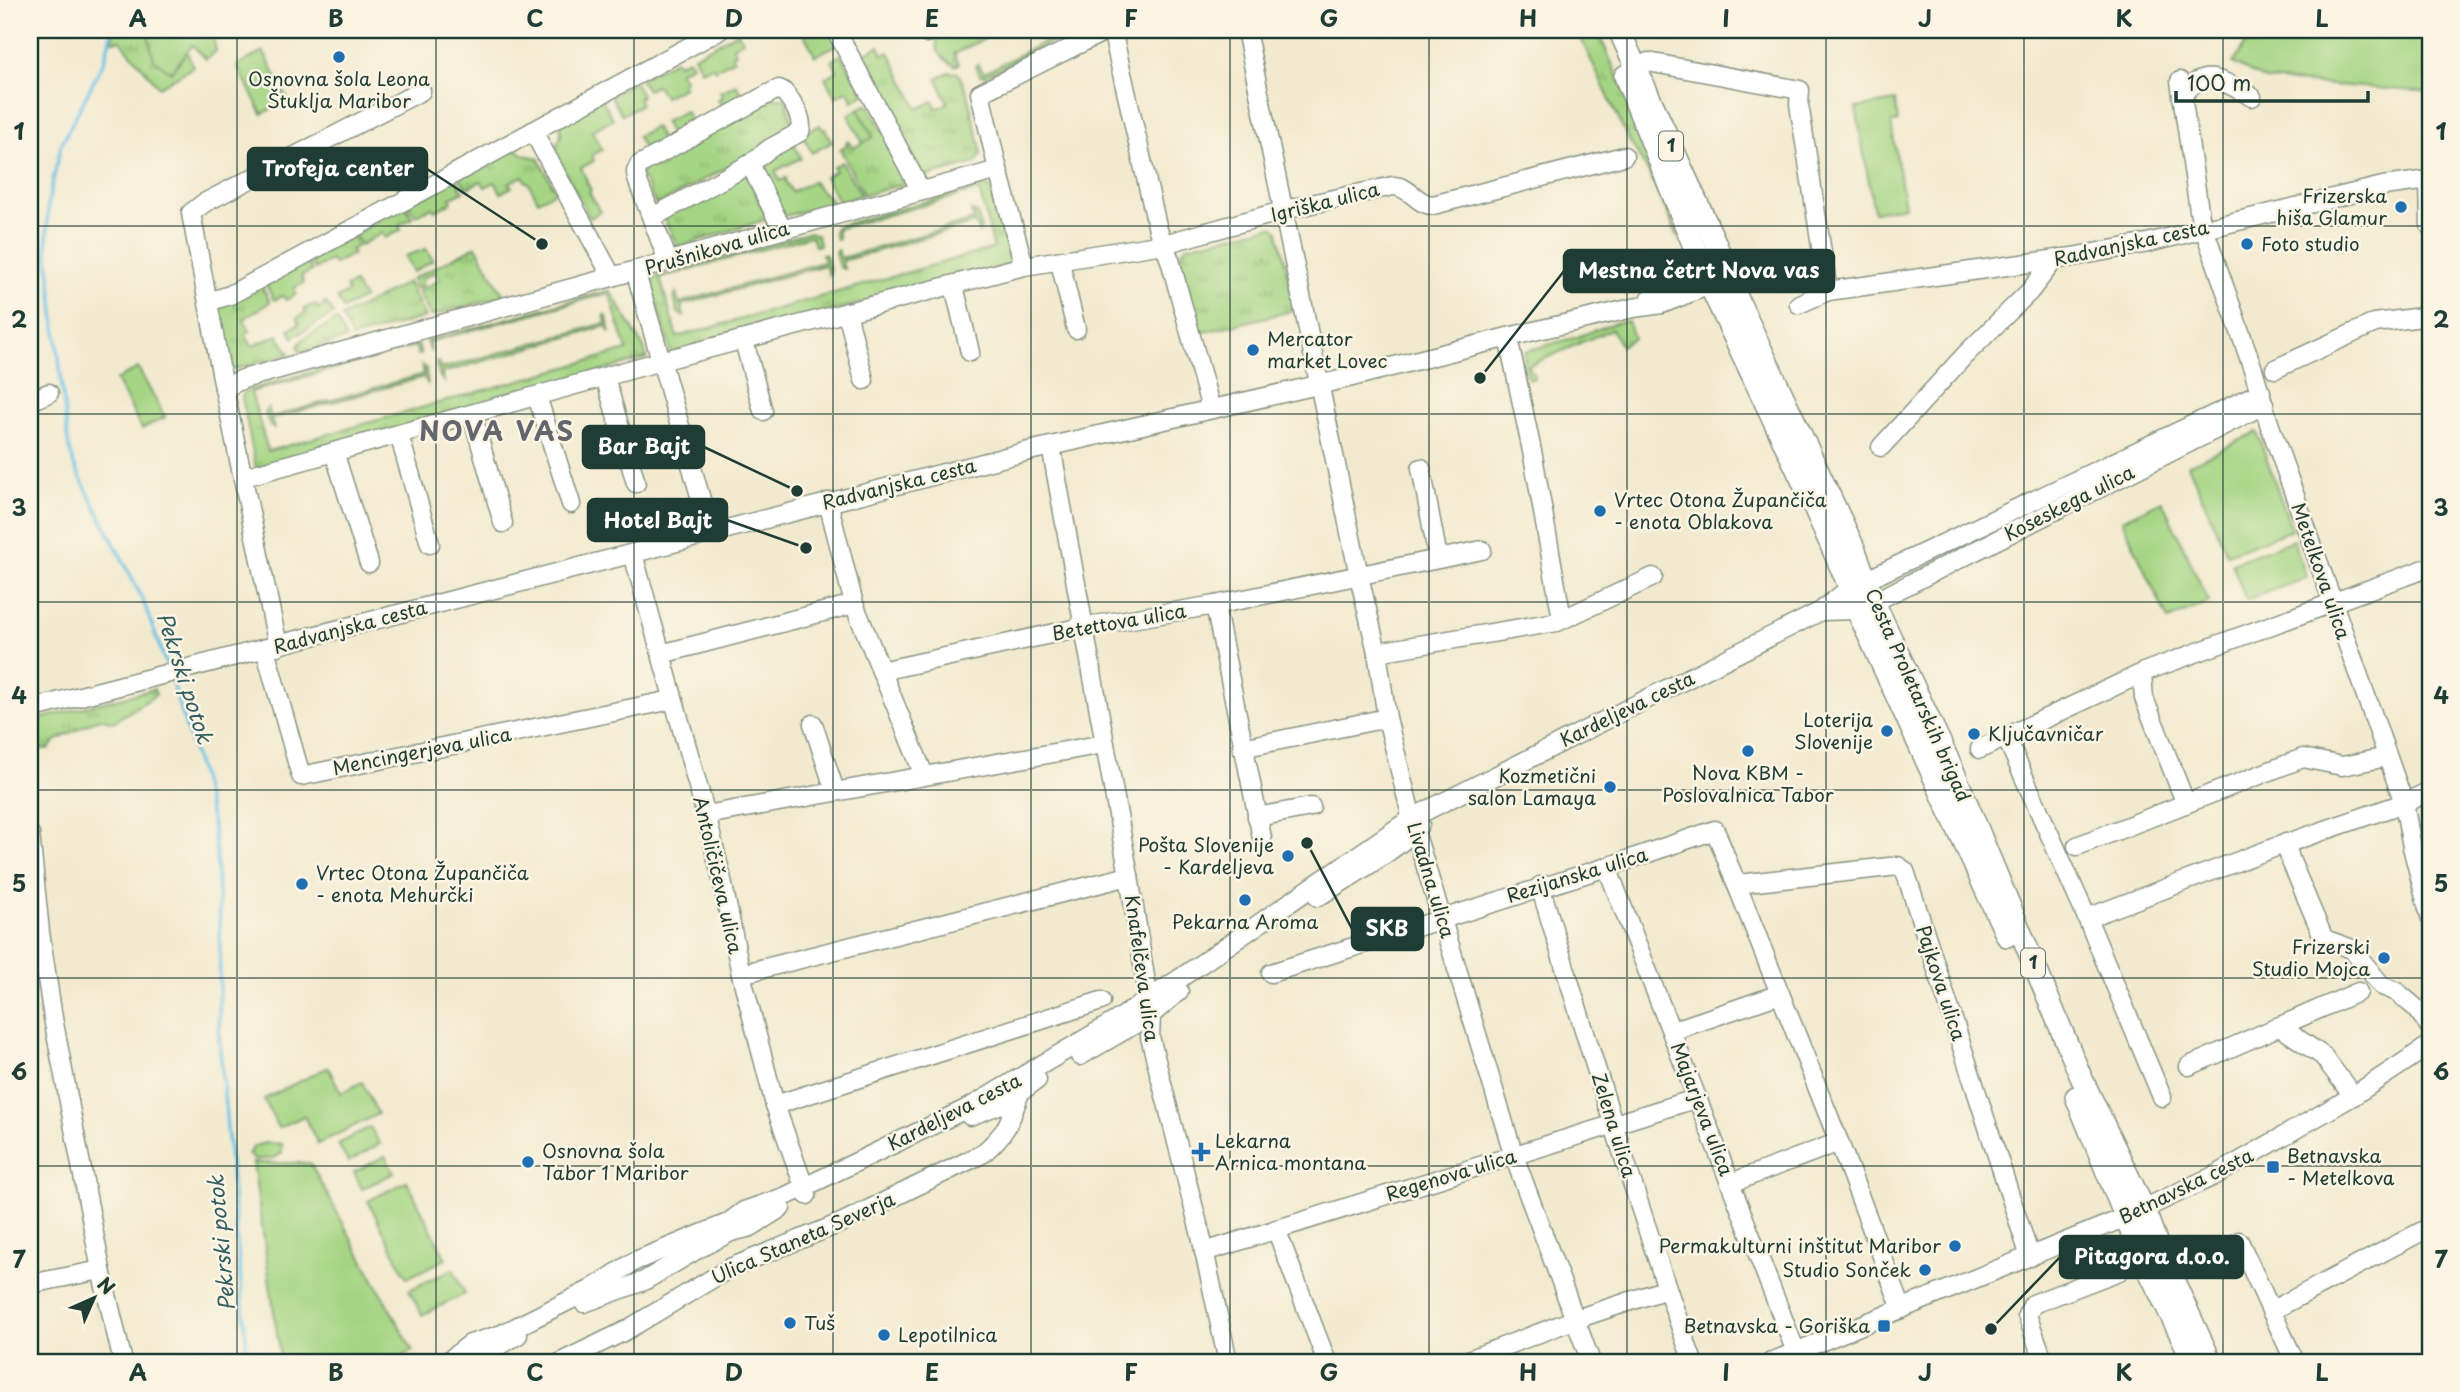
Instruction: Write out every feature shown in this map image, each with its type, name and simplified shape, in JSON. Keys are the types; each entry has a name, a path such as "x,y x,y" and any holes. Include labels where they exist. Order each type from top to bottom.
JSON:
{"main road":[{"name":"Cesta Proletarskih brigad","path":"1604,30 1716,274"},
{"name":"Cesta Proletarskih brigad","path":"1619,30 1802,480 1953,770 2135,1213 2158,1247 2211,1362"},
{"name":"Cesta Proletarskih brigad","path":"2135,1213 2141,1255 2193,1362"}],"street":[{"path":"208,302 230,295 720,30"},
{"path":"836,30 921,191"},
{"path":"1024,266 980,93 1110,30 1158,230 1211,409"},
{"name":"Livadna ulica","path":"1246,30 1377,652 1387,718 1413,825 1514,1156 1591,1362"},
{"path":"1648,62 1800,90 1799,104 1828,291"},
{"name":"Metelkova ulica","path":"2252,97 2219,79 2206,78 2181,89 2200,217 2404,803 2412,848 2430,916"},
{"path":"653,217 750,164 769,149 802,130 800,118 789,98 779,89 639,165 637,179 668,261"},
{"path":"272,648 244,477 191,213 204,203 421,91"},
{"path":"533,131 612,277"},
{"name":"Igriška ulica","path":"244,477 661,361 1024,266 1164,244 1393,186 1406,188 1423,203 1433,205 1624,156"},
{"path":"750,164 782,229"},
{"name":"Prušnikova ulica","path":"224,388 243,379 998,170"},
{"path":"2429,180 2430,226"},
{"name":"Radvanjska cesta","path":"1799,304 1828,291 2054,260 2143,244 2383,186 2429,180"},
{"path":"1881,447 1965,355 2030,291 2054,260"},
{"path":"1060,262 1076,329"},
{"path":"635,270 711,534"},
{"name":"Radvanjska cesta","path":"30,709 1051,446 1321,384 1507,337 1661,304 1716,274"},
{"path":"954,286 970,352"},
{"path":"847,312 864,380"},
{"path":"2275,369 2375,323 2430,316"},
{"path":"1507,337 1533,456 1562,619"},
{"path":"744,341 763,411"},
{"path":"605,377 636,483"},
{"path":"30,392 34,399 49,393"},
{"path":"537,396 571,504"},
{"name":"Koseskega ulica","path":"1821,611 1858,584 2262,399"},
{"name":"Koseskega ulica","path":"1866,606 2262,399"},
{"path":"472,414 503,523"},
{"path":"399,434 430,544"},
{"name":"Knafelčeva ulica","path":"1051,446 1129,876 1150,1007 1150,1037 1204,1252 1228,1362"},
{"path":"334,452 369,563"},
{"path":"1421,468 1438,558"},
{"path":"828,502 854,604 924,775"},
{"name":"Betettova ulica","path":"881,671 1083,626 1215,605 1482,550"},
{"name":"Antoličičeva ulica","path":"633,554 706,815 741,974 775,1105 806,1191"},
{"path":"1980,749 2142,674 2430,567"},
{"path":"1377,652 1557,622 1653,577"},
{"path":"661,654 854,604"},
{"path":"1215,605 1262,838"},
{"path":"1821,611 1866,606"},
{"name":"Kardeljeva cesta","path":"447,1362 470,1345 502,1334 590,1290 635,1261 728,1223 744,1211 806,1191 960,1119 1006,1102 1150,1007 1413,825 1433,807 1821,611"},
{"name":"Mencingerjeva ulica","path":"272,648 300,776 672,700"},
{"path":"2142,674 2144,698 2186,804"},
{"path":"1242,748 1387,718"},
{"path":"813,724 835,791"},
{"path":"2006,737 2087,918 2162,1097"},
{"path":"706,815 1104,744"},
{"path":"2077,846 2303,758 2342,766 2387,757"},
{"path":"2087,918 2286,843 2404,803 2430,791"},
{"path":"1257,817 1311,807"},
{"name":"Rezijanska ulica","path":"1270,973 1607,867 1715,830 1902,1309"},
{"path":"30,834 40,932 53,1017 101,1270 123,1362"},
{"path":"2286,843 2290,859 2324,939 2352,949 2382,986 2397,992 2417,1009 2430,1027"},
{"name":"Pajkova ulica","path":"1738,884 1898,866 1905,871 2030,1256"},
{"name":"Majarjeva ulica","path":"1607,867 1731,1183 1783,1359"},
{"path":"741,974 1129,876"},
{"name":"Zelena ulica","path":"1540,886 1614,1125 1693,1362"},
{"path":"2189,1066 2358,992"},
{"path":"1672,1031 1780,993"},
{"path":"775,1105 1101,1001"},
{"name":"Kardeljeva cesta","path":"471,1362 504,1341 587,1302 644,1280 731,1232 751,1227 806,1191 972,1106 1150,1007"},
{"path":"2279,1026 2323,1056 2353,1096"},
{"name":"Betnavska cesta","path":"1783,1359 2135,1213 2216,1175 2353,1096 2430,1045"},
{"name":"Ulica Staneta Severja","path":"561,1362 625,1331 730,1268 843,1222 982,1154 999,1139 1011,1121 1020,1092"},
{"name":"Regenova ulica","path":"1204,1252 1698,1098"},
{"path":"1731,1183 1839,1142"},
{"path":"2271,1311 2430,1227"},
{"path":"1276,1229 1328,1362"},
{"path":"2239,1241 2295,1362"},
{"path":"30,1284 101,1270"},
{"path":"2044,1362 2026,1315 2034,1304 2119,1271"},
{"path":"1463,1362 1576,1319 1667,1289"}],"green space":[{"path":"115,30 147,30 154,59 171,72 187,52 193,67 159,87 120,40 112,41"},
{"path":"147,30 212,30 216,51 206,59 192,45 171,72 154,60"},
{"path":"802,30 829,30 837,45 815,56"},
{"path":"955,30 967,30 972,38 986,30 1001,30 954,54 959,64 955,66 941,55 937,40"},
{"path":"1067,30 1075,30 986,76 980,75 976,66 978,64 984,73"},
{"path":"1593,30 1602,41 1627,97 1681,243 1649,173 1627,137 1578,32"},
{"path":"2254,30 2430,30 2430,92 2265,80 2233,63"},
{"path":"738,32 743,41 733,47 736,53 732,55 734,59 715,70 712,66 702,71 694,56"},
{"path":"879,46 883,55 889,52 918,109 933,101 937,109 948,103 937,79 949,72 958,73 966,89 981,149 976,163 920,178 857,58"},
{"path":"263,51 288,100 262,114 237,66"},
{"path":"841,55 864,94 853,101 848,91 835,97 825,78 837,71 832,60"},
{"path":"688,59 692,65 679,71 685,80 682,82 684,87 664,97 657,85 647,90 640,79 675,60 678,64"},
{"path":"635,82 642,96 638,98 641,104 622,115 610,95"},
{"path":"736,84 746,102 725,113 718,99 723,97 720,92"},
{"path":"601,98 613,119 592,131 602,150 592,155 594,161 581,168 591,190 589,192 600,212 590,218 554,151 561,136 560,123"},
{"path":"767,98 785,98 795,130 658,205 655,203 641,175 646,163"},
{"path":"1895,101 1898,122 1891,123 1905,206 1874,212 1856,108"},
{"path":"868,104 911,182 864,195 840,149 847,145 848,141 853,148 873,137 858,109"},
{"path":"858,109 873,137 863,143 848,115"},
{"path":"685,111 695,129 674,140 664,122"},
{"path":"820,125 832,142 812,153 802,134"},
{"path":"655,127 665,146 647,155 637,136"},
{"path":"792,140 801,158 775,171 780,181 786,178 792,192 813,181 833,203 781,217 757,172 762,158"},
{"path":"514,146 524,155 538,158 556,191 538,201 523,176 510,182 512,187 501,193 495,182 485,187 481,181 466,189 459,176"},
{"path":"842,162 861,195 839,202 825,177 835,171 833,167"},
{"path":"746,172 768,219 678,247 662,215"},
{"path":"455,177 463,191 450,198 452,202 435,211 432,207 415,216 408,203"},
{"path":"984,185 992,190 1011,264 671,353 652,286 654,278 810,232 817,235 819,245 815,246 811,236 660,278 677,337 994,248 979,190 837,229 839,239 836,240 834,231 837,226"},
{"path":"405,204 412,218 399,225 401,230 385,238 382,233 361,245 355,235"},
{"path":"971,211 977,213 981,228 979,232 975,223 842,261 844,269 839,267 835,253 837,250 841,258 974,220"},
{"path":"1273,226 1278,231 1296,310 1200,333 1180,253 1187,246"},
{"path":"353,236 358,246 351,250 353,254 334,264 331,260 315,269 308,257"},
{"path":"476,246 504,296 431,316 418,292 440,279 435,272 421,279 423,286 416,289 412,279"},
{"path":"426,249 433,260 413,272 405,256"},
{"path":"822,254 826,255 829,275 825,265 681,305 684,316 678,313 674,298 676,293 679,303 824,262"},
{"path":"305,258 312,271 301,276 304,283 294,288 296,294 286,300 283,296 274,300 264,281"},
{"path":"408,282 425,317 352,338 342,317"},
{"path":"260,283 270,302 244,319 250,331 245,334 252,346 278,335 290,354 228,371 211,307"},
{"path":"354,283 364,298 343,309 337,298 348,292 346,287"},
{"path":"610,290 644,348 647,358 256,469 242,397 245,391 410,343 418,344 421,354 418,355 415,346 251,392 268,451 627,350 609,293 429,342 431,352 426,341"},
{"path":"326,303 334,314 293,337 289,329 299,324 297,318 306,313 304,309 315,304 317,308"},
{"path":"604,315 607,316 610,333 606,326 442,373 444,381 440,377 436,364 438,361 441,369 606,323"},
{"path":"337,320 346,339 300,352 298,346 303,339"},
{"path":"1628,321 1634,338 1621,346 1612,329 1528,366 1535,376 1528,379 1525,351"},
{"path":"422,365 426,368 428,385 424,377 271,419 274,428 270,426 265,413 268,408 271,417 424,374"},
{"path":"138,368 165,417 142,429 116,380"},
{"path":"2257,432 2292,530 2227,554 2188,465"},
{"path":"2162,501 2209,602 2168,620 2122,520"},
{"path":"2293,540 2307,578 2246,600 2232,563"},
{"path":"154,689 156,695 113,722 99,718 55,741 49,749 30,742 31,721"},
{"path":"328,1067 341,1093 362,1082 378,1114 318,1144 304,1116 278,1128 264,1099"},
{"path":"370,1127 380,1144 348,1162 338,1144"},
{"path":"265,1143 282,1144 282,1153 274,1158 254,1160 248,1154 254,1146"},
{"path":"385,1156 394,1173 362,1189 354,1172"},
{"path":"253,1163 310,1163 413,1351 390,1362 281,1362"},
{"path":"407,1181 446,1259 407,1278 368,1201"},
{"path":"453,1269 465,1294 422,1315 409,1290"}],"waterway":[{"name":"Pekrski potok","path":"112,30 105,59 61,145 48,203 47,247 68,442 74,465 142,598 167,667"},
{"name":"Pekrski potok","path":"171,678 199,770 212,821 216,854 220,928 219,1038 248,1362"}],"place":[{"name":"Osnovna šola Leona Štuklja Maribor","path":"339,57"},
{"name":"Frizerska hiša Glamur","path":"2401,207"},
{"name":"Trofeja center","path":"542,244"},
{"name":"Foto studio","path":"2247,244"},
{"name":"Mercator market Lovec","path":"1253,350"},
{"name":"Mestna četrt Nova vas","path":"1480,378"},
{"name":"Bar Bajt","path":"797,491"},
{"name":"Vrtec Otona Župančiča - enota Oblakova","path":"1600,511"},
{"name":"Hotel Bajt","path":"806,548"},
{"name":"Loterija Slovenije","path":"1887,731"},
{"name":"Ključavničar","path":"1974,734"},
{"name":"Nova KBM - Poslovalnica Tabor","path":"1748,751"},
{"name":"Kozmetični salon Lamaya","path":"1610,787"},
{"name":"SKB","path":"1307,843"},
{"name":"Pošta Slovenije - Kardeljeva","path":"1288,856"},
{"name":"Vrtec Otona Župančiča - enota Mehurčki","path":"302,884"},
{"name":"Pekarna Aroma","path":"1245,900"},
{"name":"Frizerski Studio Mojca","path":"2384,958"},
{"name":"Lekarna Arnica montana","path":"1201,1152"},
{"name":"Osnovna šola Tabor 1 Maribor","path":"528,1162"},
{"name":"Betnavska - Metelkova","path":"2273,1167"},
{"name":"Permakulturni inštitut Maribor","path":"1955,1246"},
{"name":"Studio Sonček","path":"1925,1270"},
{"name":"Tuš","path":"790,1323"},
{"name":"Betnavska - Goriška","path":"1884,1326"},
{"name":"Pitagora d.o.o.","path":"1991,1329"},
{"name":"Lepotilnica","path":"884,1335"}],"district":[{"name":"NOVA VAS","path":"497,432"}]}
